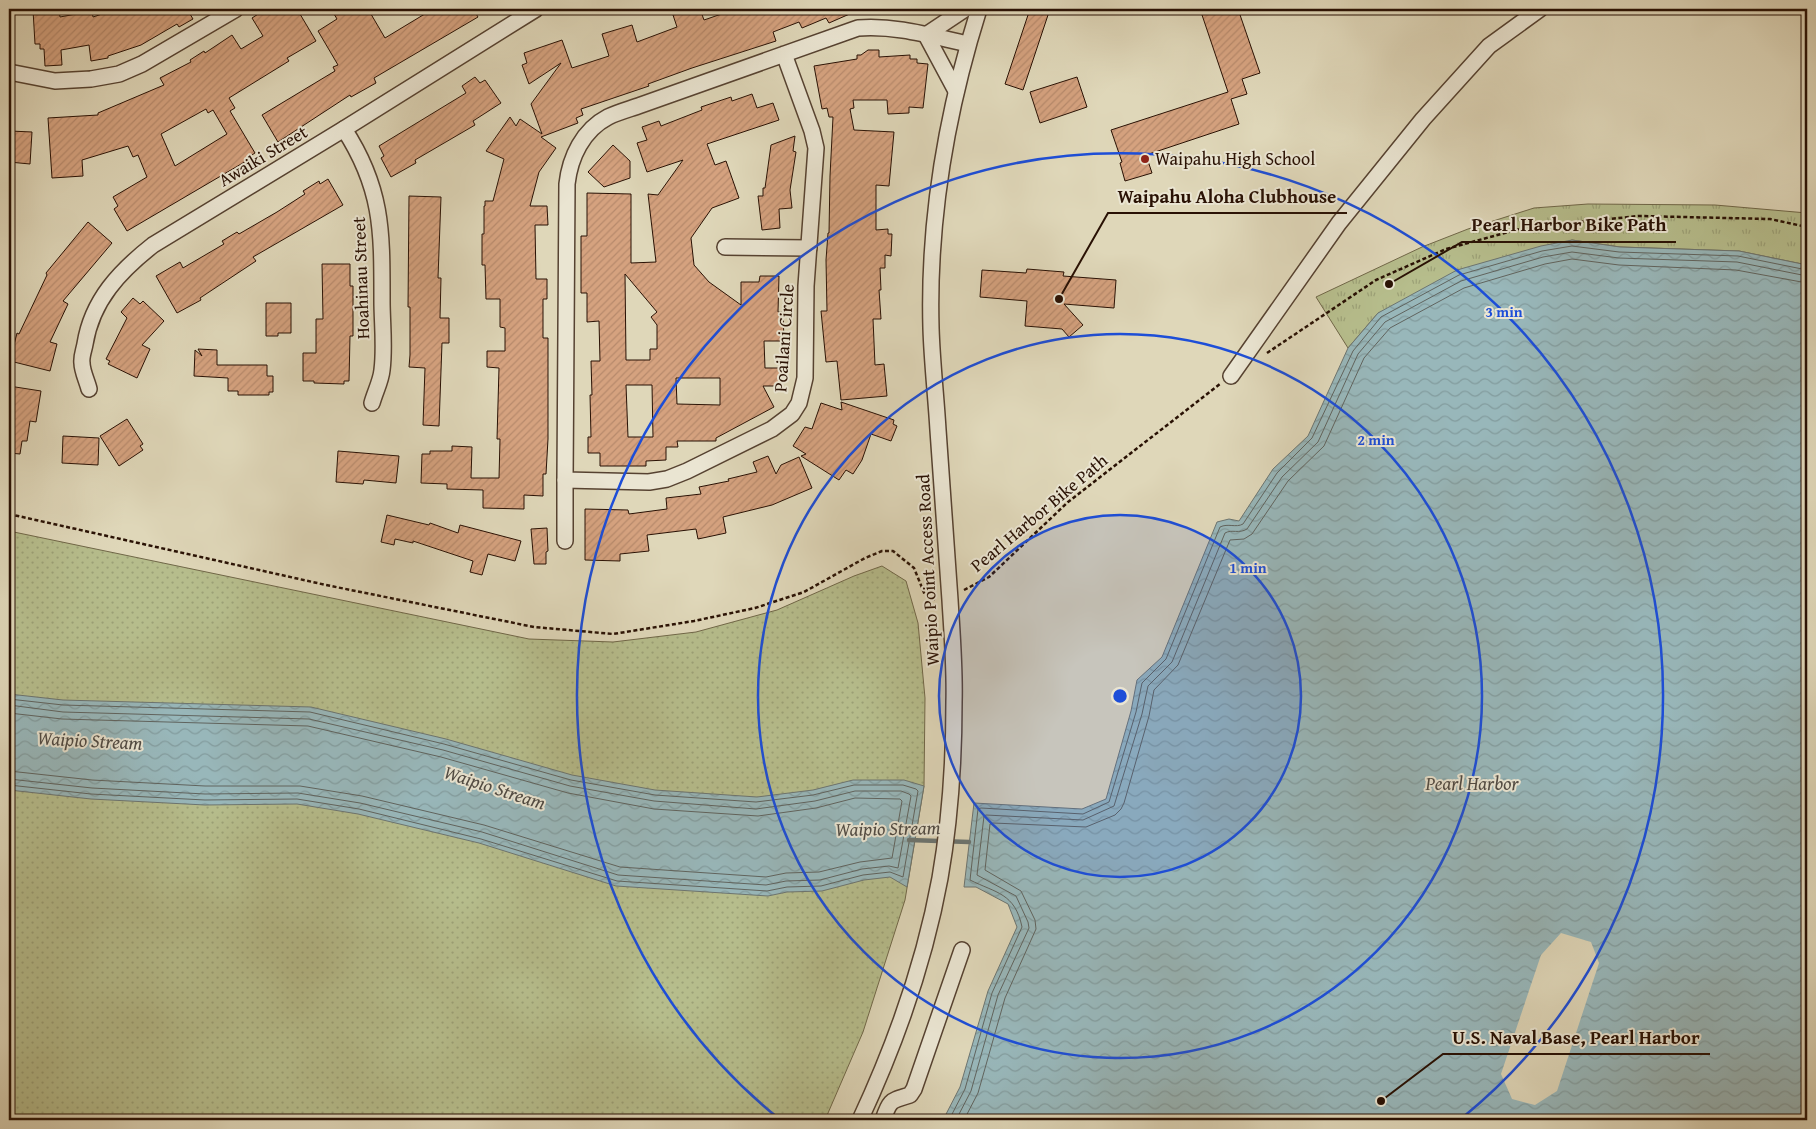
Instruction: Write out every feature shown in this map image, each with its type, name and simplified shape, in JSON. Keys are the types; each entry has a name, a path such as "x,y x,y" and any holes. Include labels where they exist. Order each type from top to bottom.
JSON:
{"street":[{"path":"9,72 55,81 91,79 119,74 142,64 236,9"},
{"path":"926,35 965,9"},
{"name":"Waipio Point Access Road","path":"860,1120 876,1086 916,973 940,878 951,784 954,702 950,598 931,327 932,255 939,182 956,91 979,9"},
{"path":"1231,376 1339,223 1423,119 1489,46 1540,9"},
{"name":"Awaiki Street","path":"89,389 82,364 87,332 97,308 111,284 128,265 153,245 344,129 530,10"},
{"path":"565,541 567,184 568,168 581,142 594,126 608,117 858,28 878,26 901,28 968,44"},
{"path":"926,35 956,91"},
{"name":"Poailani Circle","path":"565,480 649,482 667,479 688,471 772,429 792,414 799,403 805,378 806,286 816,148 812,131 784,54"},
{"name":"Hoahinau Street","path":"344,129 364,165 373,189 379,211 382,237 382,371 372,402"},
{"path":"725,247 809,248"},
{"path":"884,1120 890,1102 897,1097 910,1095 914,1089 962,950"}],"path":[{"path":"1262,356 1376,280 1446,249 1527,227 1639,216 1770,220 1807,227"},
{"name":"Pearl Harbor Bike Path","path":"950,598 989,577 1068,502 1231,376"},
{"path":"9,514 317,583 534,627 613,634 694,621 755,608 804,592 865,558 882,551 893,551 914,568 925,595 935,600 950,598"}],"green space":[{"path":"1588,204 1715,205 1807,213 1807,265 1739,251 1620,247 1572,240 1378,313 1348,348 1316,297 1422,247 1468,229 1534,208"},
{"path":"9,531 529,639 613,642 696,632 777,610 854,576 882,566 906,581 918,623 925,698 924,786 905,900 863,1032 825,1120 9,1120"}],"water":[{"name":"Pearl Harbor","path":"1572,240 1620,247 1739,251 1807,265 1807,1120 943,1120 960,1087 988,991 1017,927 1008,904 976,887 964,887 974,803 1082,809 1106,799 1131,711 1137,680 1162,657 1217,522 1229,519 1239,521 1273,469 1308,436 1348,348 1378,313 1457,270 1541,246"},
{"path":"9,694 63,700 311,707 446,739 572,775 655,790 757,797 813,790 853,780 904,780 924,786 907,887 890,877 864,880 822,891 787,892 768,896 616,886 479,843 358,814 297,804 205,805 91,799 9,790"}],"pier":[{"path":"1561,933 1591,942 1599,963 1557,1091 1535,1105 1512,1099 1501,1074 1541,955"}],"building":[{"path":"59,9 60,17 92,11 93,17 117,9 187,9 193,19 179,27 177,24 141,45 108,56 108,58 91,61 89,45 61,50 62,65 45,66 44,49 40,49 40,44 35,44 33,10"},
{"path":"266,9 297,9 316,41 287,58 289,61 229,98 235,108 230,111 255,153 247,158 248,160 127,231 114,209 118,206 113,197 147,177 138,155 133,157 128,146 82,160 83,176 52,178 48,118 98,115 98,113 164,85 160,78 191,62 190,60 204,51 205,53 232,35 241,49 263,36 252,18","holes":["206,109 208,113 213,110 227,134 175,166 161,134"]},
{"path":"331,9 368,9 385,38 433,9 473,9 478,17 374,78 376,83 351,97 350,95 278,142 262,115 335,71 333,67 338,65 318,31 337,19"},
{"path":"681,9 700,9 704,20 736,9 861,9 829,23 826,18 802,28 799,22 773,32 776,41 692,68 648,84 649,86 581,109 583,115 576,118 578,123 541,137 556,148 539,172 530,206 547,206 548,225 535,225 536,279 547,279 547,299 543,299 543,338 548,338 548,439 546,474 543,474 543,496 524,495 524,509 483,508 483,490 447,489 447,484 421,483 422,454 430,454 430,451 452,451 452,446 472,447 471,478 499,478 500,439 497,439 499,368 487,367 487,351 505,351 505,328 500,327 500,299 486,299 485,265 482,265 482,234 484,234 485,201 493,201 504,159 486,151 510,117 516,126 520,119 542,134 531,104 561,63 529,84 522,65 527,63 524,53 562,40 572,68 609,56 602,34 632,25 637,42 677,27 672,12"},
{"path":"1030,9 1050,9 1023,90 1005,84"},
{"path":"1200,9 1238,9 1260,73 1242,79 1247,94 1231,99 1239,124 1146,155 1152,173 1125,181 1120,163 1122,162 1111,130 1228,92"},
{"path":"868,50 879,50 879,57 910,55 910,59 917,59 917,63 928,64 923,108 909,107 909,113 888,114 887,100 853,100 854,108 850,109 854,130 894,132 889,186 876,185 876,230 888,229 888,234 892,234 891,256 885,255 885,268 880,268 881,319 873,319 875,365 884,364 887,396 841,400 837,361 826,362 821,311 827,311 826,260 829,233 833,117 829,117 827,108 822,109 814,66 857,59 857,55 861,55"},
{"path":"475,77 480,83 485,80 501,103 473,121 475,125 415,160 416,163 391,177 381,158 384,156 379,146 466,93 462,86"},
{"path":"1077,77 1087,107 1040,123 1030,92"},
{"path":"752,94 757,108 773,103 779,120 707,144 715,165 726,161 739,198 712,208 691,238 694,265 709,282 741,305 741,282 759,282 760,276 779,276 778,312 783,312 784,341 764,341 765,368 780,368 781,386 763,386 774,407 716,438 716,441 677,441 678,447 666,447 666,460 646,461 646,466 600,466 600,453 588,453 588,437 591,437 591,361 600,361 599,321 587,322 587,293 581,293 581,236 587,236 587,193 631,194 631,263 656,262 648,194 658,195 683,160 647,172 637,143 647,140 642,127 659,121 661,126 702,110 701,107 731,97 732,101","holes":["625,274 657,312 651,317 657,325 657,349 650,349 650,360 626,360","676,378 720,378 720,405 677,404","626,385 652,385 653,437 628,437"]},
{"path":"10,131 32,132 30,164 9,162"},
{"path":"795,136 793,151 796,152 790,190 792,208 779,209 780,228 762,230 758,196 763,196 771,145"},
{"path":"613,145 630,161 630,178 604,187 588,172"},
{"path":"328,179 343,205 253,257 256,261 200,298 201,300 177,313 156,276 180,262 183,268 224,244 222,241 237,232 239,234 277,212 305,194 303,191 319,181 320,184"},
{"path":"409,196 441,197 438,278 441,278 440,318 449,318 449,343 442,343 439,426 423,425 425,368 409,367"},
{"path":"88,222 112,243 63,301 68,304 50,342 57,344 50,371 10,361 17,333 19,334 47,275 46,273"},
{"path":"322,264 350,264 350,286 353,286 353,336 350,336 349,381 344,381 344,384 303,381 303,353 316,353 316,319 323,319"},
{"path":"1027,269 1064,272 1063,276 1116,280 1114,308 1064,304 1083,325 1069,337 1062,329 1025,326 1027,301 980,297 982,270 1026,273"},
{"path":"133,298 140,304 143,301 164,321 142,345 150,349 137,378 108,364 110,361 106,359 127,318 121,312"},
{"path":"266,303 291,303 291,333 278,333 278,336 266,336"},
{"path":"198,349 217,350 217,365 267,365 267,376 273,376 273,392 269,392 269,395 238,395 238,391 228,391 228,378 194,376 195,350 202,356"},
{"path":"9,386 41,391 36,422 30,421 27,441 22,441 20,454 9,453"},
{"path":"841,402 894,420 893,424 897,426 891,441 871,434 862,460 853,474 846,470 839,480 801,456 806,454 793,446 805,427 812,429 821,403 842,410"},
{"path":"127,419 143,444 140,446 143,450 119,466 100,436"},
{"path":"63,436 99,438 98,465 62,463"},
{"path":"338,451 399,456 396,483 364,480 363,484 336,482"},
{"path":"768,456 776,474 781,465 799,457 812,488 772,505 723,517 726,533 698,539 696,529 647,535 649,551 620,554 620,561 585,560 585,509 628,510 629,514 667,509 666,498 701,494 699,487 729,481 728,479 757,472 753,462"},
{"path":"387,515 429,525 430,523 458,533 460,525 521,541 515,561 488,554 482,575 470,572 473,561 413,541 413,543 395,539 394,545 381,542"},
{"path":"547,528 548,551 546,552 546,564 534,564 531,529"}],"waterway":[{"name":"Waipio Stream","path":"909,840 969,842"}],"place":[{"name":"Waipahu High School","path":"1145,159"},
{"name":"Pearl Harbor Bike Path","path":"1389,284"},
{"name":"Waipahu Aloha Clubhouse","path":"1059,299"},
{"name":"U.S. Naval Base, Pearl Harbor","path":"1381,1101"}]}
